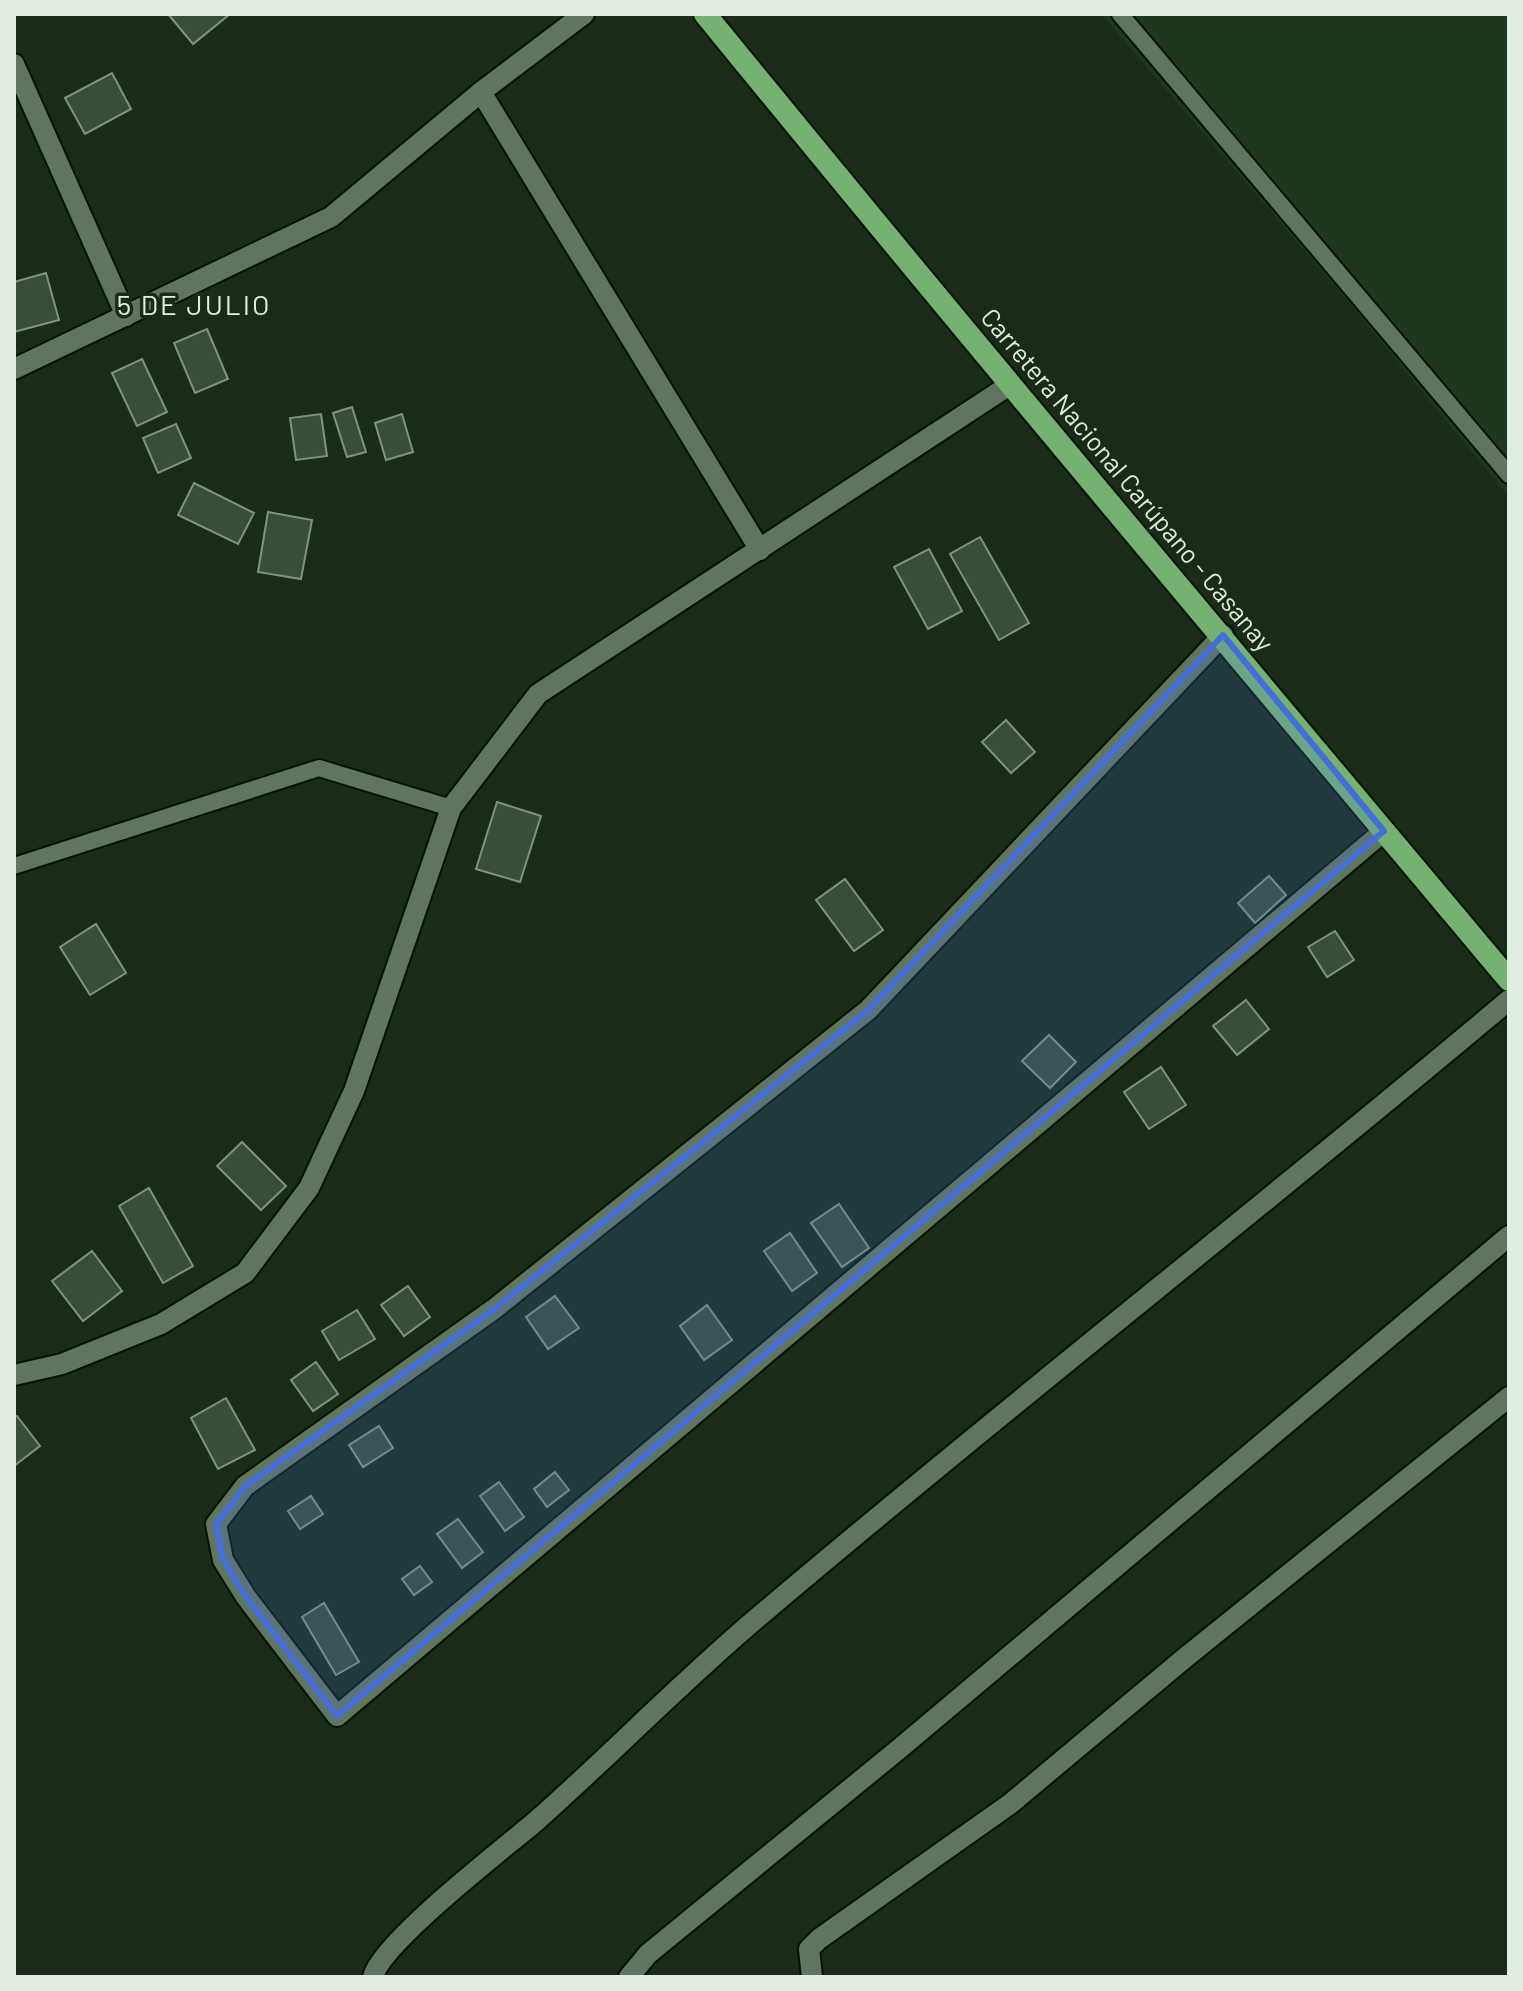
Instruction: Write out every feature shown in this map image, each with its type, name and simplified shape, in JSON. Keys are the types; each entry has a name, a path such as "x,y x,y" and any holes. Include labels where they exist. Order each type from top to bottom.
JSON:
{"highway":[{"name":"Carretera Nacional Carúpano - Casanay","path":"705,14 1008,386 1223,635 1509,980"}],"street":[{"path":"14,369 331,217 481,92 584,14"},
{"path":"14,64 126,316"},
{"path":"481,92 760,550"},
{"path":"14,1375 62,1364 161,1324 245,1273 309,1188 354,1091 451,808 538,694 1008,386"},
{"path":"1223,635 868,1010 494,1309 245,1486 216,1524 223,1560 246,1597 337,1716 1384,831"},
{"path":"373,1977 379,1962 428,1913 535,1822 761,1614 1309,1168 1509,1000"},
{"path":"629,1977 648,1954 899,1749 1509,1236"},
{"path":"812,1977 809,1949 819,1939 1010,1804 1186,1657 1509,1397"}],"lane":[{"path":"1120,14 1509,475"},
{"path":"14,866 319,768 451,808"}],"highlighted area":[{"path":"1223,635 1384,831 337,1716 246,1597 223,1560 216,1524 245,1486 494,1309 868,1010"}],"shaded area":[{"path":"1101,14 1509,14 1509,497 1341,293"}],"building":[{"path":"168,14 230,14 193,44"},
{"path":"112,73 131,109 85,134 65,98"},
{"path":"46,273 59,320 14,332 14,282"},
{"path":"207,329 228,379 195,393 174,343"},
{"path":"142,359 167,412 137,426 112,373"},
{"path":"352,407 366,452 347,457 333,413"},
{"path":"321,414 327,456 296,460 290,418"},
{"path":"402,414 413,452 386,460 375,423"},
{"path":"176,424 191,458 158,473 143,438"},
{"path":"194,483 254,513 238,544 178,515"},
{"path":"268,512 312,520 301,579 258,572"},
{"path":"980,537 1029,623 999,640 950,554"},
{"path":"929,549 962,611 928,629 894,567"},
{"path":"1006,720 1035,752 1011,773 982,742"},
{"path":"497,802 541,816 520,882 476,869"},
{"path":"1269,876 1286,895 1255,923 1238,903"},
{"path":"845,879 883,930 854,951 816,900"},
{"path":"96,924 126,973 90,995 60,947"},
{"path":"1335,931 1354,960 1327,977 1308,947"},
{"path":"1246,1000 1269,1029 1237,1055 1213,1026"},
{"path":"1049,1035 1076,1062 1050,1088 1022,1061"},
{"path":"1161,1067 1186,1105 1149,1129 1124,1092"},
{"path":"242,1142 286,1186 261,1210 217,1166"},
{"path":"149,1188 193,1266 163,1283 119,1206"},
{"path":"839,1204 869,1248 842,1267 811,1223"},
{"path":"790,1233 817,1273 792,1291 764,1251"},
{"path":"92,1251 122,1291 83,1321 52,1281"},
{"path":"408,1286 430,1317 404,1336 381,1305"},
{"path":"555,1296 579,1328 548,1349 526,1317"},
{"path":"707,1305 732,1340 704,1360 680,1326"},
{"path":"357,1310 375,1339 339,1360 322,1331"},
{"path":"316,1362 338,1394 313,1411 291,1380"},
{"path":"226,1398 255,1450 218,1469 191,1418"},
{"path":"17,1416 40,1446 14,1466 14,1418"},
{"path":"379,1426 393,1448 363,1467 349,1445"},
{"path":"555,1472 569,1490 547,1507 534,1489"},
{"path":"499,1482 524,1517 505,1531 480,1496"},
{"path":"311,1496 323,1514 300,1529 288,1511"},
{"path":"458,1519 483,1552 462,1568 437,1534"},
{"path":"420,1566 432,1582 414,1595 402,1579"},
{"path":"324,1603 359,1662 336,1675 302,1617"}],"district":[{"name":"5 DE JULIO","path":"194,305"}]}
